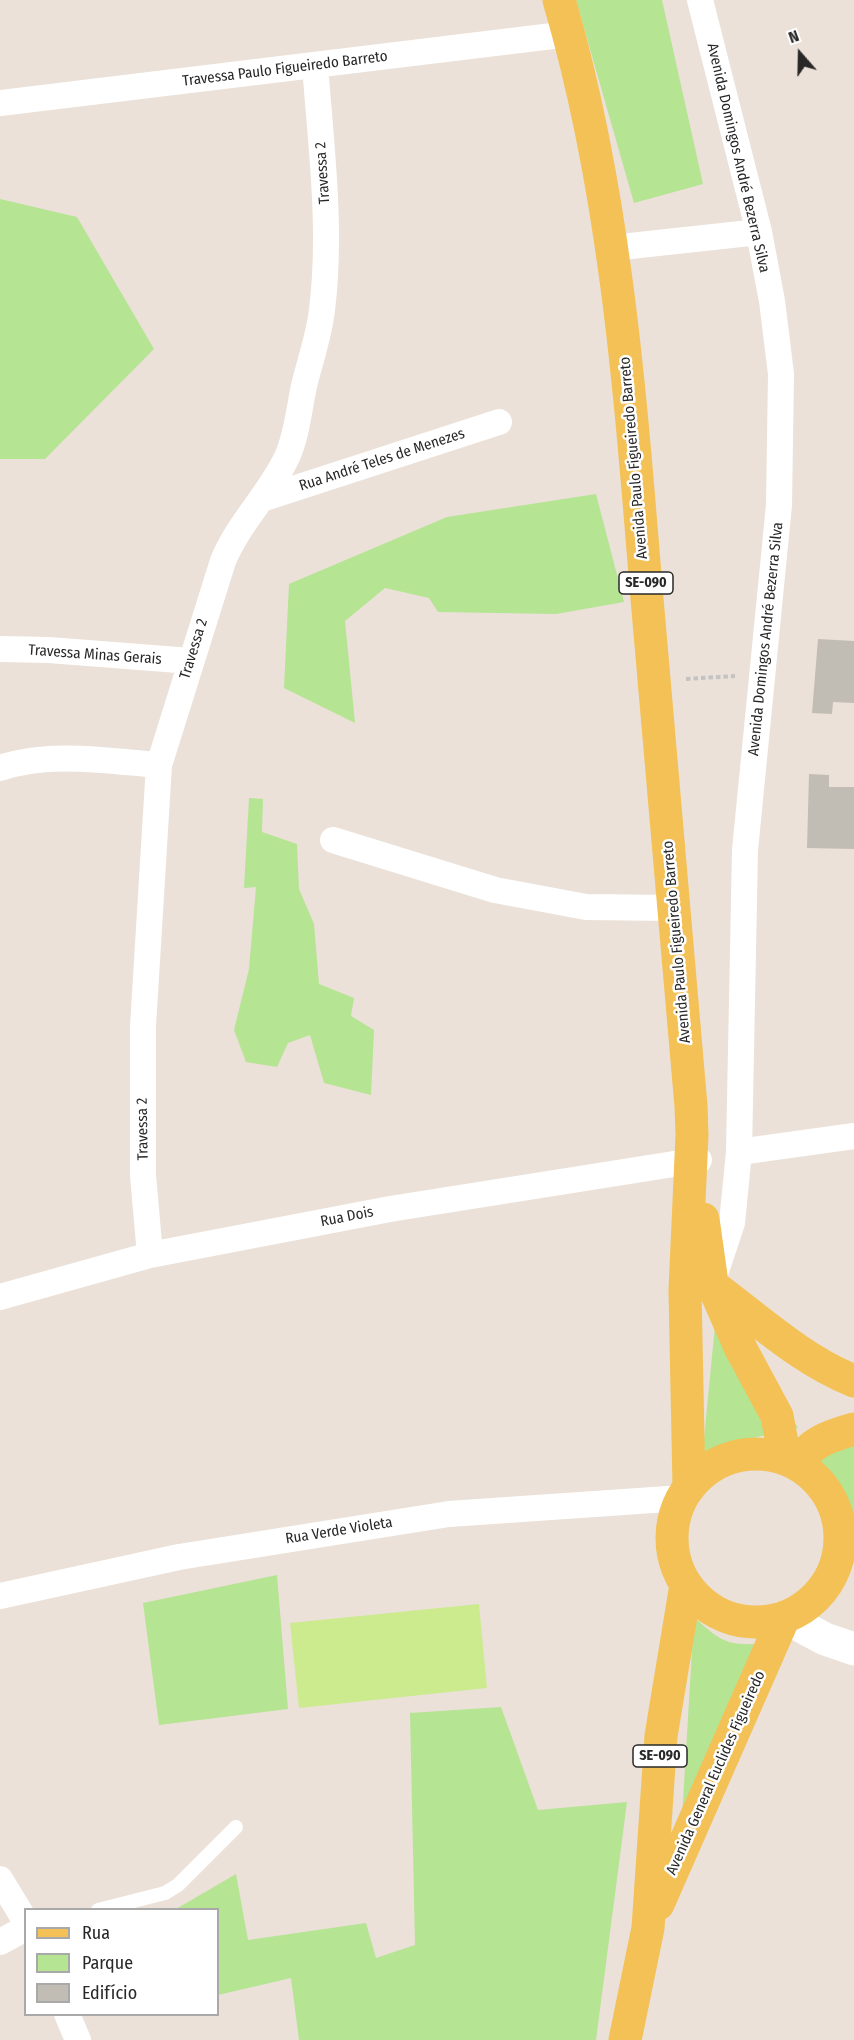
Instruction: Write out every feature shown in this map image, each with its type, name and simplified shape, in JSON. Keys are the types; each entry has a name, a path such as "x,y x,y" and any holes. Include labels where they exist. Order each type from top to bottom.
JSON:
{"main road":[{"name":"Avenida Paulo Figueiredo Barreto","path":"559,0 594,139 612,248 634,437 693,1152 713,1285 741,1349 777,1416 790,1461"},
{"name":"Avenida Paulo Figueiredo Barreto","path":"685,1493 685,1290 693,1152"},
{"path":"713,1285 784,1342 835,1373 854,1381"},
{"path":"790,1461 824,1439 854,1429"},
{"path":"764,1454 790,1461 816,1479 831,1499 844,1562 814,1599 784,1617 757,1622 729,1618 705,1605 686,1585 676,1565 671,1542 674,1520 685,1493 704,1472 722,1461 743,1455 764,1454"},
{"name":"Avenida General Euclides Figueiredo","path":"625,2040 648,1928 661,1736 686,1585"},
{"name":"Avenida General Euclides Figueiredo","path":"648,1928 701,1801 784,1617"}],"street":[{"name":"Avenida Domingos André Bezerra Silva","path":"700,0 759,232 772,301 781,374 779,505 745,850 739,1152 732,1223 713,1285"},
{"name":"Travessa Paulo Figueiredo Barreto","path":"0,103 569,34"},
{"name":"Travessa 2","path":"150,1255 143,1176 143,1026 159,765 190,661 231,542 265,498 288,455 322,312 326,205 315,65"},
{"path":"612,248 759,232"},
{"name":"Rua André Teles de Menezes","path":"265,498 499,422"},
{"name":"Travessa Minas Gerais","path":"0,650 49,650 190,661"},
{"path":"0,768 15,763 70,759 159,765"},
{"path":"333,840 518,894 586,907 674,908"},
{"path":"739,1152 854,1136"},
{"name":"Rua Dois","path":"0,1297 150,1255 693,1152"},
{"name":"Rua Verde Violeta","path":"0,1596 179,1557 449,1514 685,1493"},
{"path":"784,1617 825,1639 854,1649"},
{"path":"0,1880 24,1919"},
{"path":"0,1942 24,1929"},
{"path":"68,2016 78,2040"}],"lane":[{"path":"106,1908 165,1893 178,1885 236,1827"}],"path":[{"path":"654,682 763,674"}],"green space":[{"path":"576,0 662,0 703,184 634,203"},
{"path":"0,199 77,217 154,349 45,459 0,459"},
{"path":"596,494 624,602 556,614 438,612 429,598 385,588 345,621 355,723 284,688 289,584 447,517"},
{"path":"249,798 263,799 262,832 297,844 299,889 314,924 319,984 354,998 351,1016 374,1030 371,1095 324,1083 310,1035 288,1043 277,1067 246,1062 234,1030 249,969 256,887 244,888"},
{"path":"717,1305 798,1428 744,1440 702,1459"},
{"path":"854,1438 853,1545 848,1520 839,1498 809,1458"},
{"path":"277,1575 288,1709 159,1725 143,1603"},
{"path":"479,1604 487,1688 299,1708 290,1623"},
{"path":"694,1617 728,1642 770,1643 681,1835"},
{"path":"501,1707 538,1810 627,1802 596,2040 299,2040 291,1978 219,1995 219,1908 178,1908 236,1874 248,1940 366,1923 376,1958 415,1945 410,1713"}],"building":[{"path":"818,639 854,641 854,703 833,702 832,714 812,713"},
{"path":"809,774 829,775 829,787 854,787 854,849 807,848"}]}
